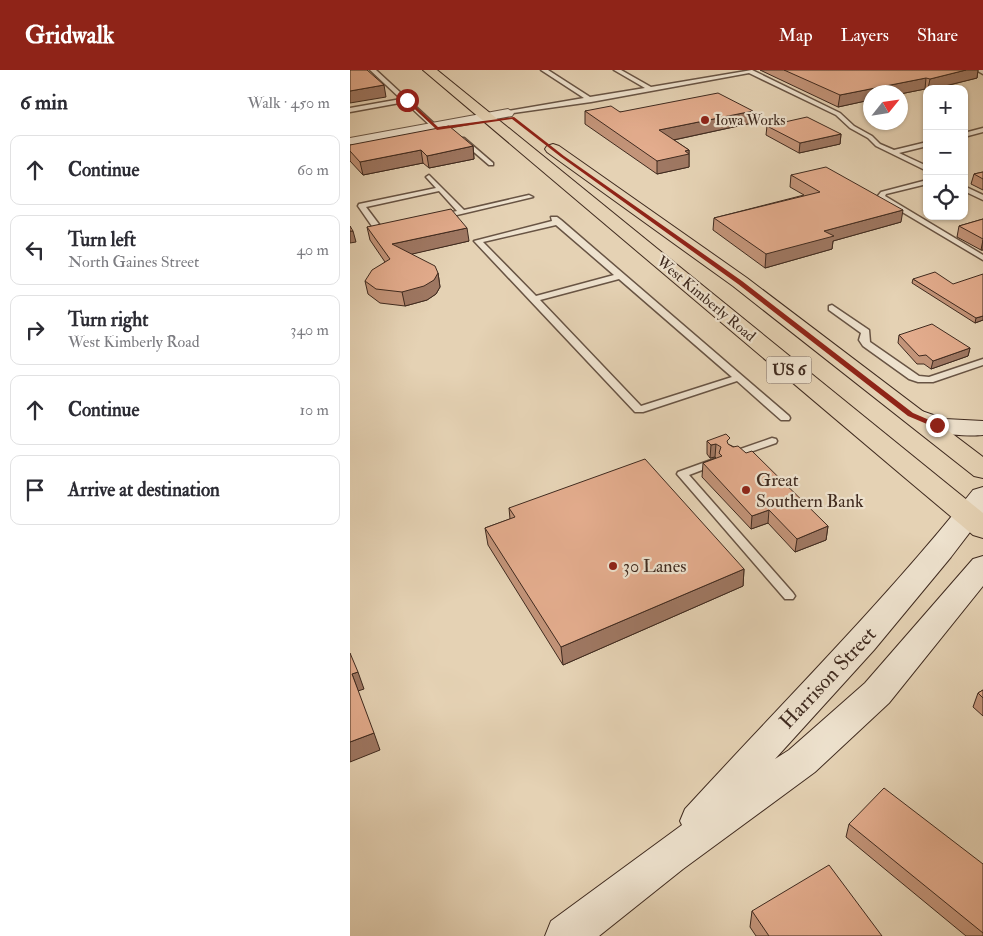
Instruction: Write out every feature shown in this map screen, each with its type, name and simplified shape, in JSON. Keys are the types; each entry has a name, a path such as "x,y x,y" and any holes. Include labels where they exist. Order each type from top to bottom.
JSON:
{"main road":[{"name":"West Kimberly Road","path":"429,70 500,117 534,134 740,282 983,470"},
{"name":"West Kimberly Road","path":"452,70 500,117 623,229 829,403 978,513"},
{"path":"910,414 937,425 966,429 983,428"},
{"name":"Harrison Street","path":"669,856 774,736 852,653 941,550 978,513"},
{"name":"Harrison Street","path":"566,936 669,856 802,761 877,693 983,566"},
{"path":"951,604 983,593"}],"street":[{"path":"350,142 500,117"}],"lane":[{"path":"373,70 407,100 491,164"},
{"path":"544,70 591,100"},
{"path":"617,70 650,90"},
{"path":"979,70 983,72"},
{"path":"500,117 591,100 612,99 618,96 748,71 838,114 852,127 870,136 878,145 923,167"},
{"path":"350,110 407,100"},
{"path":"968,134 983,130"},
{"path":"894,152 923,145"},
{"path":"429,177 462,212"},
{"path":"923,183 883,193 882,200 983,258"},
{"path":"398,226 379,230 362,206 440,190"},
{"path":"968,190 983,198"},
{"path":"434,218 529,197"},
{"path":"738,378 639,410 478,242 556,221 785,418"},
{"path":"534,299 621,276"},
{"path":"832,308 866,332 864,340 866,344 912,377 930,380 983,362"},
{"path":"734,455 772,441"},
{"path":"714,462 682,474 789,596"}],"building":[{"path":"350,70 367,70 384,85 350,91"},
{"path":"784,70 966,70 930,79 926,78 891,85 863,85 863,90 840,95"},
{"path":"718,93 753,111 659,130 689,150 685,151 689,154 657,161 585,111 611,106 620,112"},
{"path":"807,117 841,134 800,143 767,126"},
{"path":"449,126 473,146 427,156 421,150 360,162 350,151 350,145"},
{"path":"826,167 903,210 824,231 834,236 766,254 714,218 820,192 791,175"},
{"path":"983,172 983,179 974,174"},
{"path":"451,209 467,228 392,244 435,266 438,273 434,280 424,286 402,292 376,289 365,281 372,270 390,259 367,227"},
{"path":"983,219 983,239 959,226"},
{"path":"935,272 953,284 983,274 983,316 976,318 913,279"},
{"path":"932,324 970,348 933,361 926,355 919,356 899,335"},
{"name":"Great Southern Bank","path":"726,434 730,438 727,441 728,444 733,447 738,446 746,453 752,451 828,526 797,539 769,510 752,516 703,463 722,456 719,453 721,447 716,444 711,445 707,441"},
{"name":"30 Lanes","path":"645,459 744,569 561,647 485,528 515,517 509,508"},
{"path":"350,653 358,672 352,674 374,733 350,742"},
{"path":"983,690 983,698 978,693"},
{"path":"884,788 983,864 983,933 849,824"},
{"path":"829,865 882,936 769,936 752,911"}],"place":[{"name":"Iowa Works","path":"705,120"},
{"name":"Great Southern Bank","path":"746,490"},
{"name":"30 Lanes","path":"613,566"}],"route":[{"path":"407,100 437,128 513,118 563,156 740,282 910,414 937,425"}]}
